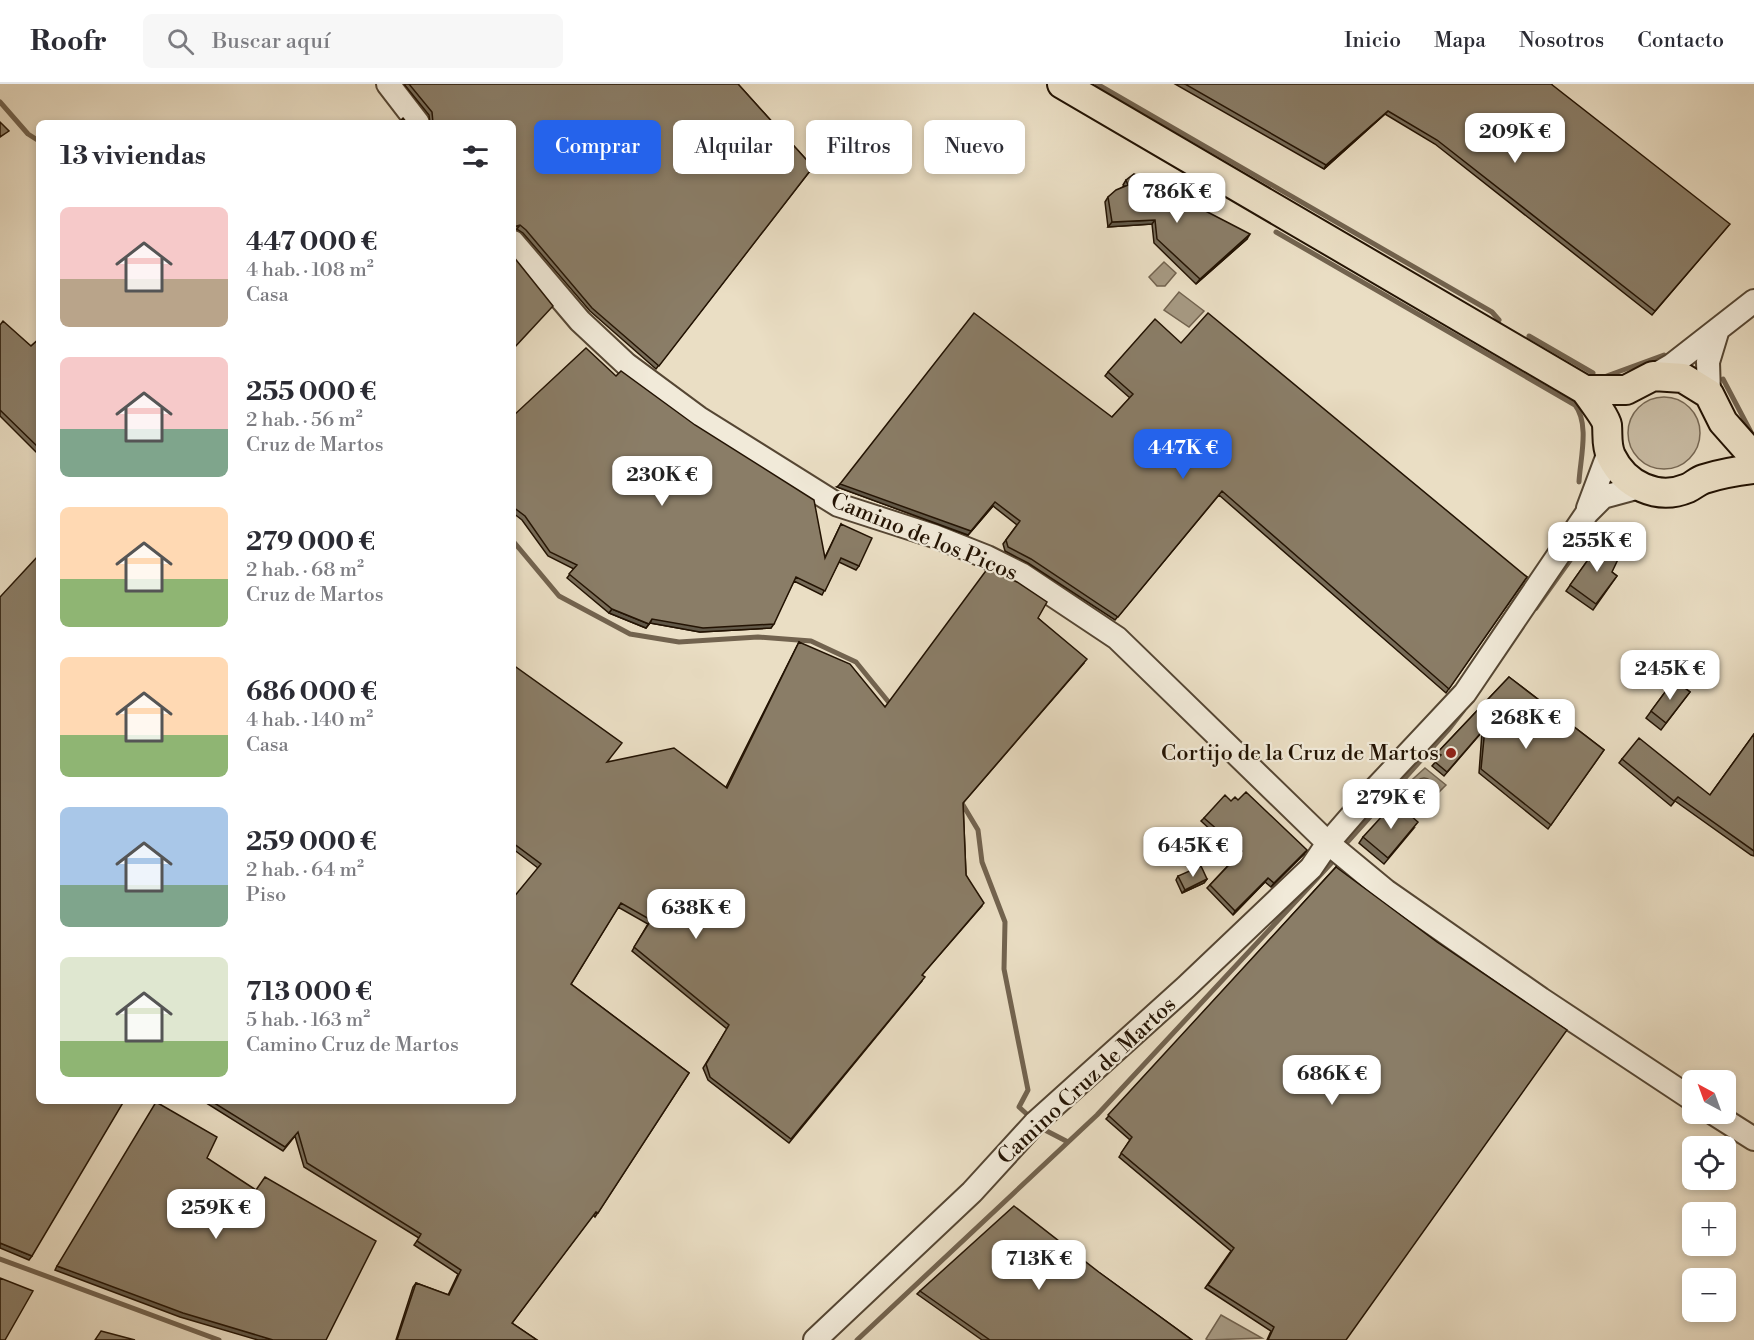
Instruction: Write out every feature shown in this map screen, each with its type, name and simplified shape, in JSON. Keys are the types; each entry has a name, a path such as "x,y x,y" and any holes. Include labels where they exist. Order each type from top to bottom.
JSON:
{"main road":[{"path":"1062,84 1585,390 1607,422 1609,452 1621,473 1640,487 1656,492 1672,492 1702,480 1754,469"},
{"path":"1585,390 1626,390 1653,376 1668,375 1683,378 1709,394 1723,422 1754,457"},
{"path":"1702,480 1716,464 1723,444 1723,422"}],"street":[{"path":"388,84 416,120"},
{"name":"Camino de los Picos","path":"516,246 580,321 626,364 699,417 838,505 934,536 987,557 1021,574 1117,638 1336,850 1386,891 1682,1093"},
{"path":"1653,376 1754,300"},
{"path":"1709,394 1708,362 1718,329"},
{"path":"1607,422 1614,404 1626,390"},
{"path":"1587,513 1609,452"},
{"path":"1587,513 1603,497 1640,487"},
{"name":"Camino Cruz de Martos","path":"815,1340 972,1192 1035,1124 1186,987 1311,867 1336,850 1465,693 1587,513"},
{"path":"1730,1124 1754,1139"}],"shaded area":[{"path":"1664,397 1684,403 1694,413 1700,433 1694,453 1684,463 1664,469 1644,463 1634,453 1628,433 1634,413 1644,403"}],"water":[{"path":"1164,262 1176,273 1165,286 1157,286 1149,277"},
{"path":"1179,292 1204,311 1189,327 1164,310"},
{"path":"1425,768 1446,785 1424,807 1403,788"},
{"path":"1221,1315 1262,1338 1206,1339"}],"building":[{"path":"409,84 738,84 771,120 673,120 673,174 794,174 794,146 806,159 808,174 659,366 592,308 526,230 520,225 516,226 516,120 433,120 432,112"},
{"path":"1185,84 1551,84 1730,224 1655,311 1437,140 1388,111 1326,165"},
{"path":"0,122 9,131 0,137"},
{"path":"1134,174 1250,234 1200,279 1157,239 1155,220 1112,222 1108,197 1116,190 1128,185 1126,180"},
{"path":"516,260 553,306 516,346"},
{"path":"974,313 1112,417 1133,394 1108,372 1155,319 1181,343 1208,313 1527,577 1449,689 1222,491 1118,617 1031,559 1008,547 1006,540 1020,521 995,502 971,531 840,484"},
{"path":"3,321 31,346 36,342 36,445 0,410 0,325"},
{"path":"586,348 616,376 621,371 695,425 814,500 825,558 841,524 872,538 859,566 841,558 825,591 796,577 774,624 703,628 652,619 649,624 612,609 569,574 577,565 550,552 525,516 516,509 516,413"},
{"path":"1602,540 1621,553 1612,572 1617,576 1596,604 1570,585"},
{"path":"36,558 36,1104 122,1104 32,1256 0,1243 0,597"},
{"path":"988,568 1017,582 1047,602 1038,618 1087,659 963,803 966,875 984,903 922,975 925,977 791,1139 710,1077 706,1064 729,1025 634,947 651,920 621,903 571,984 689,1073 598,1213 596,1212 512,1323 537,1340 397,1340 416,1283 449,1295 461,1270 417,1241 421,1234 307,1163 298,1132 285,1147 216,1104 516,1104 516,894 541,864 516,845 516,667 622,743 607,762 674,748 727,788 799,642 850,664 885,707"},
{"path":"1509,677 1604,750 1551,825 1481,769 1485,728 1447,772 1435,762 1441,755 1437,753"},
{"path":"1674,680 1690,692 1666,723 1651,711"},
{"path":"1754,734 1754,851 1678,797 1674,801 1622,759 1639,738 1710,795"},
{"path":"1246,792 1307,850 1274,883 1268,878 1235,911 1210,885 1242,851 1204,818 1225,795 1231,801 1235,797 1238,800"},
{"path":"1395,802 1418,822 1388,858 1363,837"},
{"path":"1201,866 1207,879 1185,890 1178,876"},
{"path":"1336,867 1437,942 1567,1030 1346,1340 1268,1340 1274,1327 1208,1285 1234,1248 1121,1153 1132,1137 1108,1115"},
{"path":"155,1104 159,1104 217,1137 207,1158 256,1190 265,1177 376,1241 326,1340 273,1340 183,1313 57,1266"},
{"path":"1014,1206 1100,1273 1192,1340 990,1340 920,1291"},
{"path":"0,1278 33,1291 5,1340 0,1340"},
{"path":"101,1331 135,1340 95,1340"}],"waterway":[{"path":"1097,84 1492,312 1499,320"},
{"path":"0,102 28,134 36,139"},
{"path":"1276,232 1575,405 1580,413 1583,432 1579,482"},
{"path":"1529,336 1593,373"},
{"path":"1604,377 1664,355"},
{"path":"1723,379 1753,436"},
{"path":"1536,608 1586,538"},
{"path":"516,545 559,596 630,634 679,642 758,637 811,641 856,662 891,705"},
{"path":"1342,848 1463,711"},
{"path":"960,800 978,830 982,862 1005,922 1004,969 1028,1090 1019,1107 1030,1117"},
{"path":"857,1340 1097,1115 1336,858"},
{"path":"1041,1128 1068,1142"},
{"path":"0,1259 219,1340"}],"place":[{"name":"Cortijo de la Cruz de Martos","path":"1451,753"}]}
